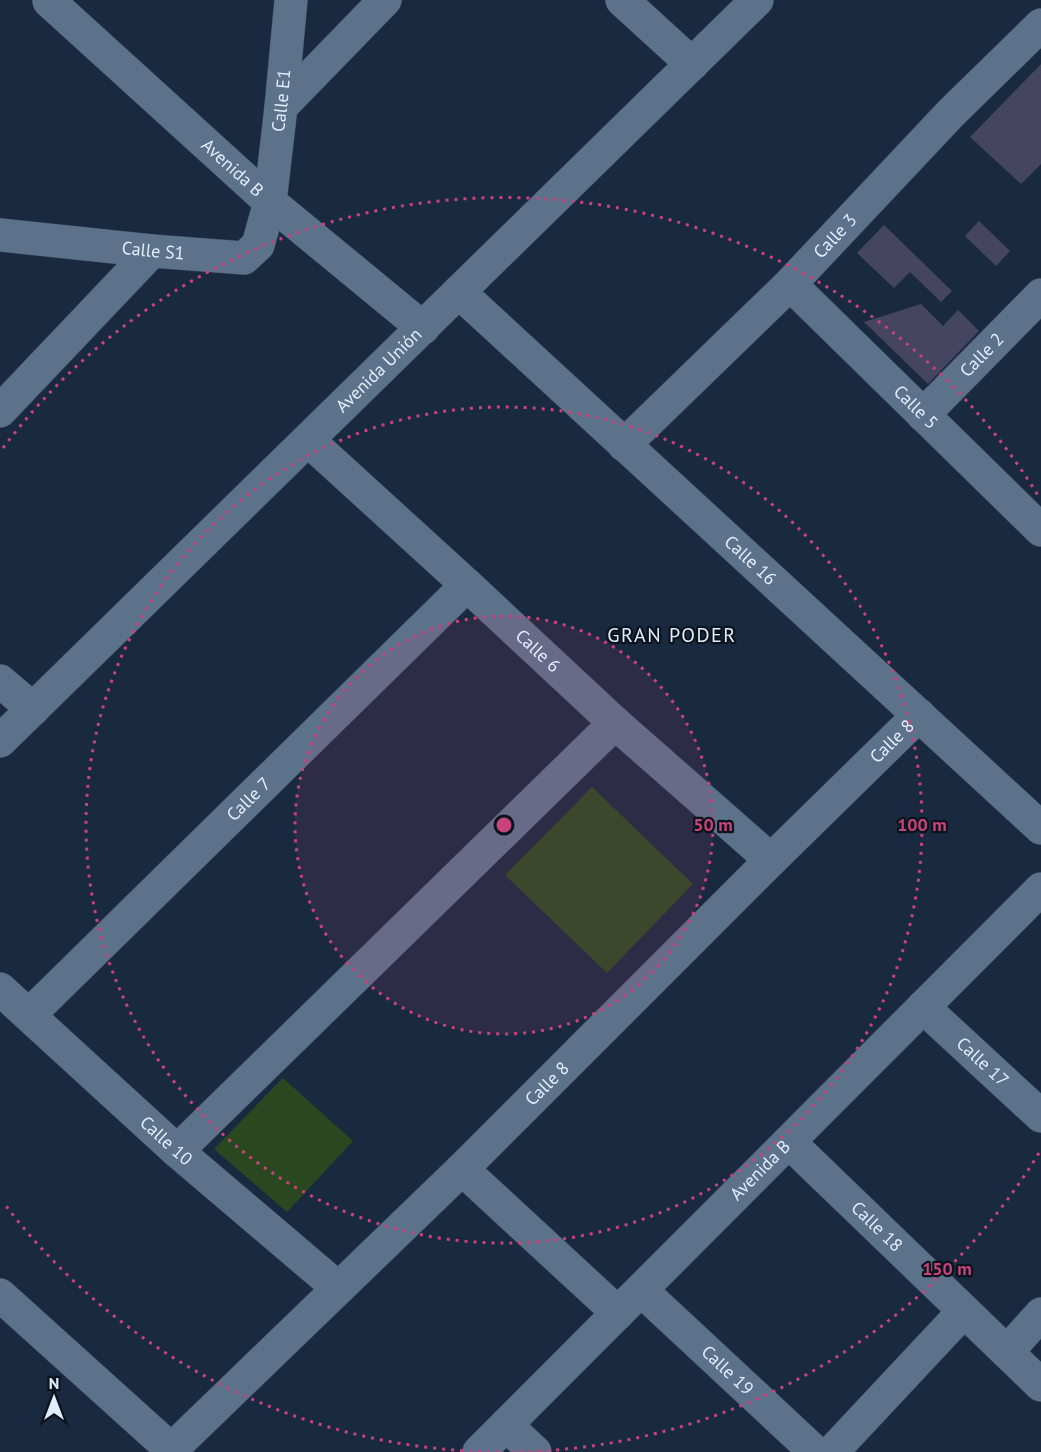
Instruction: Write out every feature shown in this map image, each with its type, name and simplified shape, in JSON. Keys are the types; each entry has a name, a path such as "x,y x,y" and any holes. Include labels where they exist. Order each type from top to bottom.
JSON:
{"street":[{"path":"42,0 49,0"},
{"name":"Avenida B","path":"49,0 270,202 423,328"},
{"name":"Calle E1","path":"270,202 291,0"},
{"path":"281,107 385,0"},
{"path":"622,0 692,64"},
{"name":"Avenida Unión","path":"0,741 757,0"},
{"name":"Calle 3","path":"624,445 790,284 951,113 1041,25"},
{"name":"Calle S1","path":"0,235 244,258 258,245 270,202"},
{"path":"0,411 152,251"},
{"name":"Calle 5","path":"790,284 1041,530"},
{"name":"Calle 16","path":"459,292 1041,828"},
{"name":"Calle 2","path":"923,415 1041,295"},
{"name":"Calle 6","path":"308,440 615,723 771,860"},
{"name":"Calle 7","path":"29,1015 467,585"},
{"path":"0,681 33,709"},
{"name":"Calle 8","path":"172,1451 462,1169 919,715"},
{"path":"177,1151 615,723"},
{"name":"Avenida B","path":"479,1452 1041,889"},
{"name":"Calle 10","path":"0,989 177,1151 338,1288"},
{"name":"Calle 17","path":"923,1007 1041,1116"},
{"name":"Calle 18","path":"789,1142 1041,1385"},
{"path":"462,1169 618,1313"},
{"name":"Calle 19","path":"641,1290 815,1452"},
{"path":"0,1295 172,1451"},
{"path":"832,1452 964,1311"},
{"path":"1007,1352 1041,1314"},
{"path":"506,1425 535,1452"}],"green space":[{"path":"592,787 693,884 607,973 505,875"},
{"path":"283,1078 353,1141 287,1212 214,1149"}],"building":[{"path":"1041,64 1041,164 1021,184 970,137"},
{"path":"979,221 1010,251 996,266 965,236"},
{"path":"884,225 952,291 941,302 910,272 894,288 857,253"},
{"path":"921,304 943,326 958,310 979,331 928,384 864,322"}],"district":[{"name":"GRAN PODER","path":"672,635"}]}
